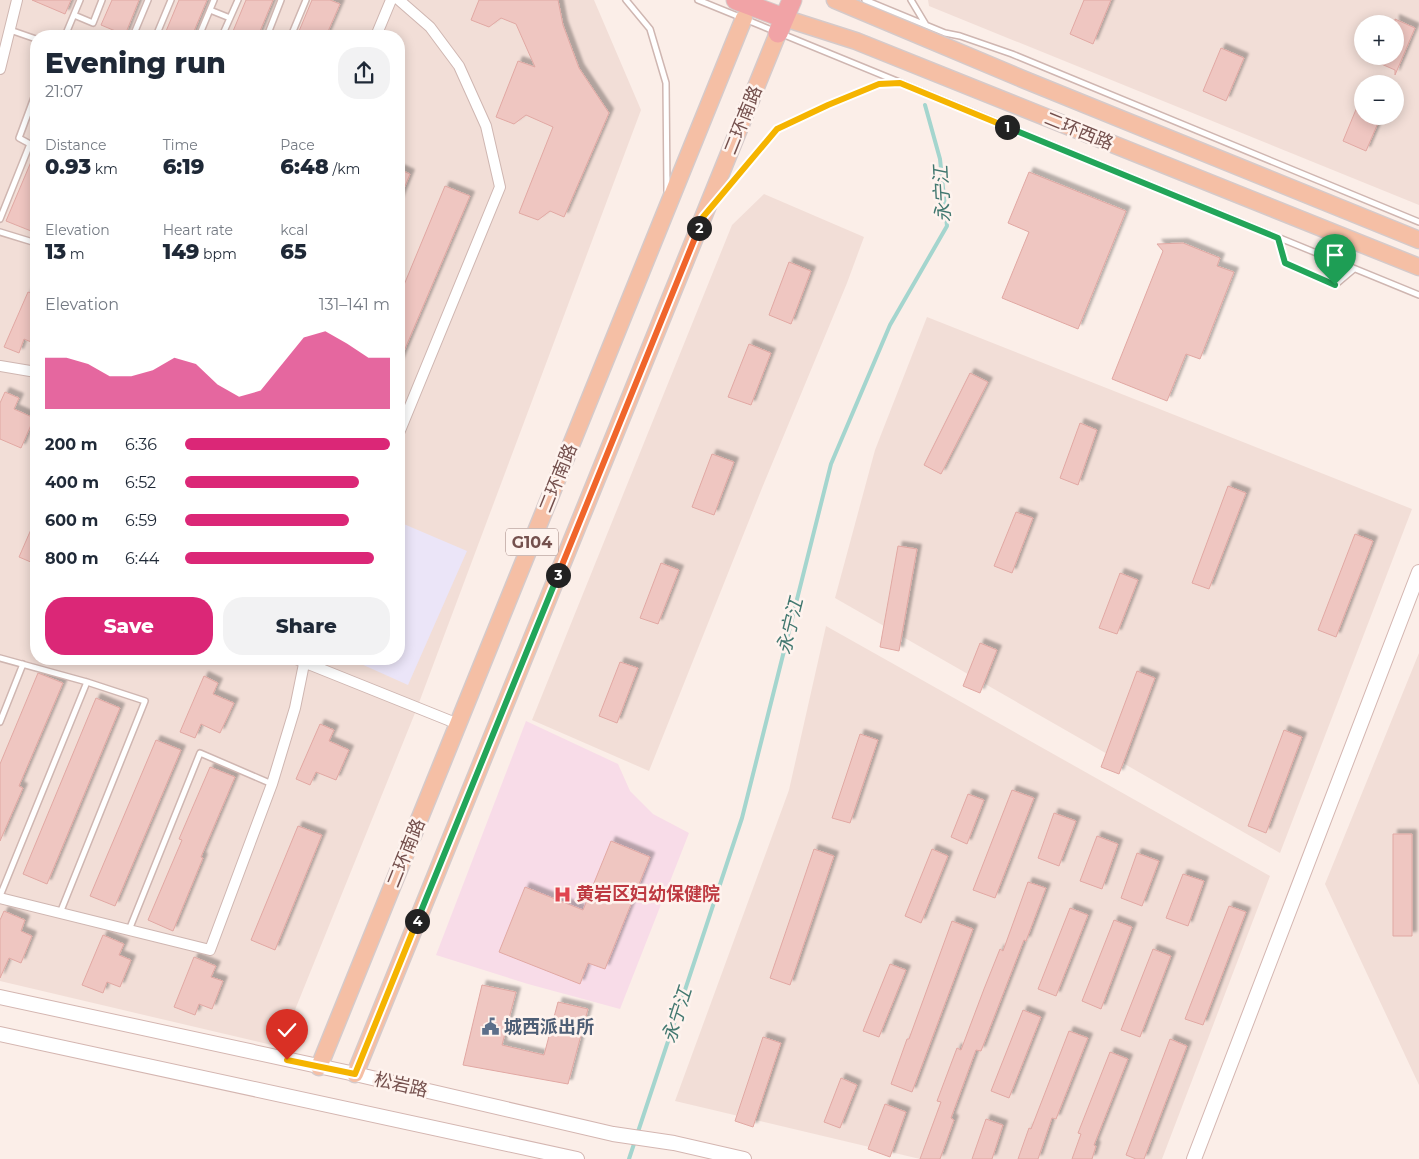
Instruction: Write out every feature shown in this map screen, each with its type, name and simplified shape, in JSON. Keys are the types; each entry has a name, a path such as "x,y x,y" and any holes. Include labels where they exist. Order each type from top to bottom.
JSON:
{"highway":[{"name":"二环南路","path":"781,25 792,0"},
{"name":"二环西路","path":"745,6 781,25"}],"main road":[{"name":"二环西路","path":"835,0 1025,80 1419,240"},
{"name":"二环南路","path":"319,1067 667,207 745,6"},
{"name":"二环南路","path":"355,1074 781,25"},
{"name":"二环西路","path":"781,25 856,41 1419,267"},
{"path":"1194,1159 1419,572"},
{"name":"松岩路","path":"0,997 355,1074 613,1134 674,1143 744,1159"},
{"name":"松岩路","path":"0,1034 577,1159"}],"street":[{"path":"0,70 17,0"},
{"path":"378,30 391,0"},
{"path":"399,0 430,27 459,66 486,126 500,186 405,418"},
{"path":"0,366 30,371"},
{"path":"0,897 210,950 272,784 295,708 301,665"},
{"path":"314,665 458,724"}],"lane":[{"path":"68,30 80,0"},
{"path":"74,15 93,22 102,0"},
{"path":"137,30 148,0"},
{"path":"158,30 171,0"},
{"path":"202,30 214,0"},
{"path":"225,30 238,0"},
{"path":"269,30 281,0"},
{"path":"294,30 306,0"},
{"path":"626,0 650,29 666,84 667,207"},
{"path":"698,0 745,6"},
{"path":"865,0 945,33 960,36 1012,54 1419,222"},
{"path":"910,0 927,26"},
{"path":"210,10 230,18"},
{"path":"781,25 900,83 1419,295"},
{"path":"10,30 30,36"},
{"path":"703,217 777,129 879,84 900,83"},
{"path":"0,218 30,144 19,138 30,108"},
{"path":"0,232 30,240"},
{"path":"1278,238 1285,263 1335,285 1354,269"},
{"path":"0,658 87,682 145,701 60,913"},
{"path":"0,722 23,664"},
{"path":"0,897 87,682"},
{"path":"129,930 200,753 272,784"}],"shaded area":[{"path":"0,0 594,0 641,110 417,708 280,1047 0,981"},
{"path":"928,0 1419,0 1419,205 929,6"},
{"path":"764,194 864,237 649,771 532,720 732,225"},
{"path":"927,317 1412,509 1280,853 835,598 875,450"},
{"path":"405,525 467,551 408,685 363,665 405,665"},
{"path":"826,626 1270,876 1162,1159 920,1159 675,1101 789,790"},
{"path":"1419,653 1419,1085 1325,884"},
{"name":"黄岩区妇幼保健院","path":"526,721 618,764 630,791 653,814 689,833 620,1009 528,984 436,955"}],"building":[{"path":"32,0 71,0 65,14"},
{"path":"112,0 139,0 127,30 113,30 101,25"},
{"path":"179,0 207,0 194,30 166,30"},
{"path":"246,0 273,0 260,30 234,30"},
{"path":"312,0 330,0 340,4 329,30 300,30"},
{"path":"479,0 558,0 563,25 579,68 609,113 564,217 550,211 538,220 519,213 553,127 526,115 514,124 496,117 518,61 535,67 516,24 501,18 489,27 471,20"},
{"path":"1084,0 1111,0 1093,44 1070,34"},
{"path":"1404,23 1415,28 1404,54"},
{"path":"1221,48 1244,58 1226,101 1203,91"},
{"path":"1384,65 1399,65 1395,75 1395,70"},
{"path":"1354,114 1354,125 1377,125 1366,151 1343,141"},
{"path":"30,164 30,231 6,221"},
{"path":"405,172 410,174 405,186"},
{"path":"1029,172 1126,211 1078,329 1002,298 1029,232 1008,223"},
{"path":"445,186 470,196 405,349 405,283"},
{"path":"1183,243 1220,258 1217,266 1234,272 1200,359 1186,354 1167,401 1112,379 1163,251 1157,244"},
{"path":"789,262 811,271 791,324 769,315"},
{"path":"28,292 30,293 30,342 24,339 19,353 4,347"},
{"path":"749,344 771,353 751,405 728,397"},
{"path":"970,373 988,382 941,474 924,465"},
{"path":"5,392 19,398 14,409 30,416 30,427 21,448 0,439 0,403"},
{"path":"1080,423 1097,430 1078,485 1060,478"},
{"path":"712,454 734,462 714,515 692,507"},
{"path":"1228,486 1246,493 1209,589 1192,583"},
{"path":"1016,512 1033,518 1012,573 994,566"},
{"path":"30,532 30,562 19,557"},
{"path":"1355,534 1373,541 1336,637 1318,630"},
{"path":"898,546 917,549 899,651 880,647"},
{"path":"661,563 679,570 658,624 640,618"},
{"path":"1120,573 1138,580 1117,634 1099,628"},
{"path":"980,643 997,650 980,693 963,686"},
{"path":"620,662 638,668 617,723 599,716"},
{"path":"1137,671 1155,678 1119,774 1101,767"},
{"path":"38,673 63,683 19,786 23,788 0,841 0,764"},
{"path":"204,676 218,683 213,694 234,703 220,733 201,724 195,738 180,732"},
{"path":"96,698 120,708 47,884 23,874"},
{"path":"320,724 334,730 329,741 349,750 336,780 316,772 310,785 296,779"},
{"path":"1284,730 1302,737 1266,833 1248,826"},
{"path":"860,734 878,740 850,823 832,818"},
{"path":"156,740 181,750 115,906 90,896"},
{"path":"210,767 235,777 201,857 203,858 173,931 148,920 182,840 179,839"},
{"path":"1012,790 1034,798 995,898 973,890"},
{"path":"968,794 984,800 967,844 951,837"},
{"path":"1054,813 1076,821 1059,866 1038,858"},
{"path":"298,826 322,835 275,950 251,940"},
{"path":"1393,834 1412,834 1412,936 1393,936"},
{"path":"1097,836 1118,844 1102,889 1080,881"},
{"path":"611,841 650,857 605,969 588,963 580,984 499,952 525,887 583,910"},
{"path":"814,849 834,856 790,985 770,978"},
{"path":"932,849 948,856 921,923 905,916"},
{"path":"1137,853 1159,861 1142,906 1121,898"},
{"path":"1183,874 1204,881 1188,926 1166,918"},
{"path":"1028,882 1046,888 1026,941 1024,940 981,1051 976,1050 951,1118 954,1120 940,1159 920,1159 941,1102 937,1101 957,1048 961,1050 1000,949 1003,951"},
{"path":"1229,906 1246,912 1203,1025 1185,1019"},
{"path":"1070,908 1088,915 1056,996 1038,989"},
{"path":"4,911 25,920 21,931 32,936 21,963 9,958 0,978 0,920"},
{"path":"1114,920 1132,927 1101,1009 1082,1001"},
{"path":"952,921 973,929 912,1092 891,1084"},
{"path":"103,935 124,944 119,955 131,960 120,987 107,982 103,993 82,985"},
{"path":"1153,949 1171,956 1140,1037 1121,1030"},
{"path":"194,957 216,966 211,977 223,981 212,1009 199,1004 195,1015 174,1007"},
{"path":"890,964 906,970 879,1037 863,1031"},
{"name":"城西派出所","path":"482,985 516,992 502,1045 544,1055 558,1002 588,1009 568,1084 463,1065"},
{"path":"1023,1010 1041,1017 1009,1098 991,1091"},
{"path":"1069,1031 1088,1038 1056,1119 1052,1118 1038,1159 1018,1159 1029,1128 1031,1129"},
{"path":"763,1037 781,1043 753,1127 735,1121"},
{"path":"1170,1039 1187,1046 1144,1159 1136,1159 1126,1155"},
{"path":"1110,1052 1128,1059 1094,1145 1096,1146 1092,1159 1072,1159 1081,1134 1078,1133"},
{"path":"841,1078 857,1085 840,1128 824,1122"},
{"path":"885,1104 906,1112 890,1157 868,1149"},
{"path":"986,1119 1003,1125 992,1159 972,1159"}],"waterway":[{"name":"永宁江","path":"629,1159 742,818 831,464 890,325 947,226 940,159 925,105"}],"place":[{"name":"黄岩区妇幼保健院","path":"562,894"},
{"name":"城西派出所","path":"490,1027"}],"route":[{"path":"287,1060 355,1074 703,217 777,129 879,84 900,83 1278,238 1285,263 1335,285"}]}
